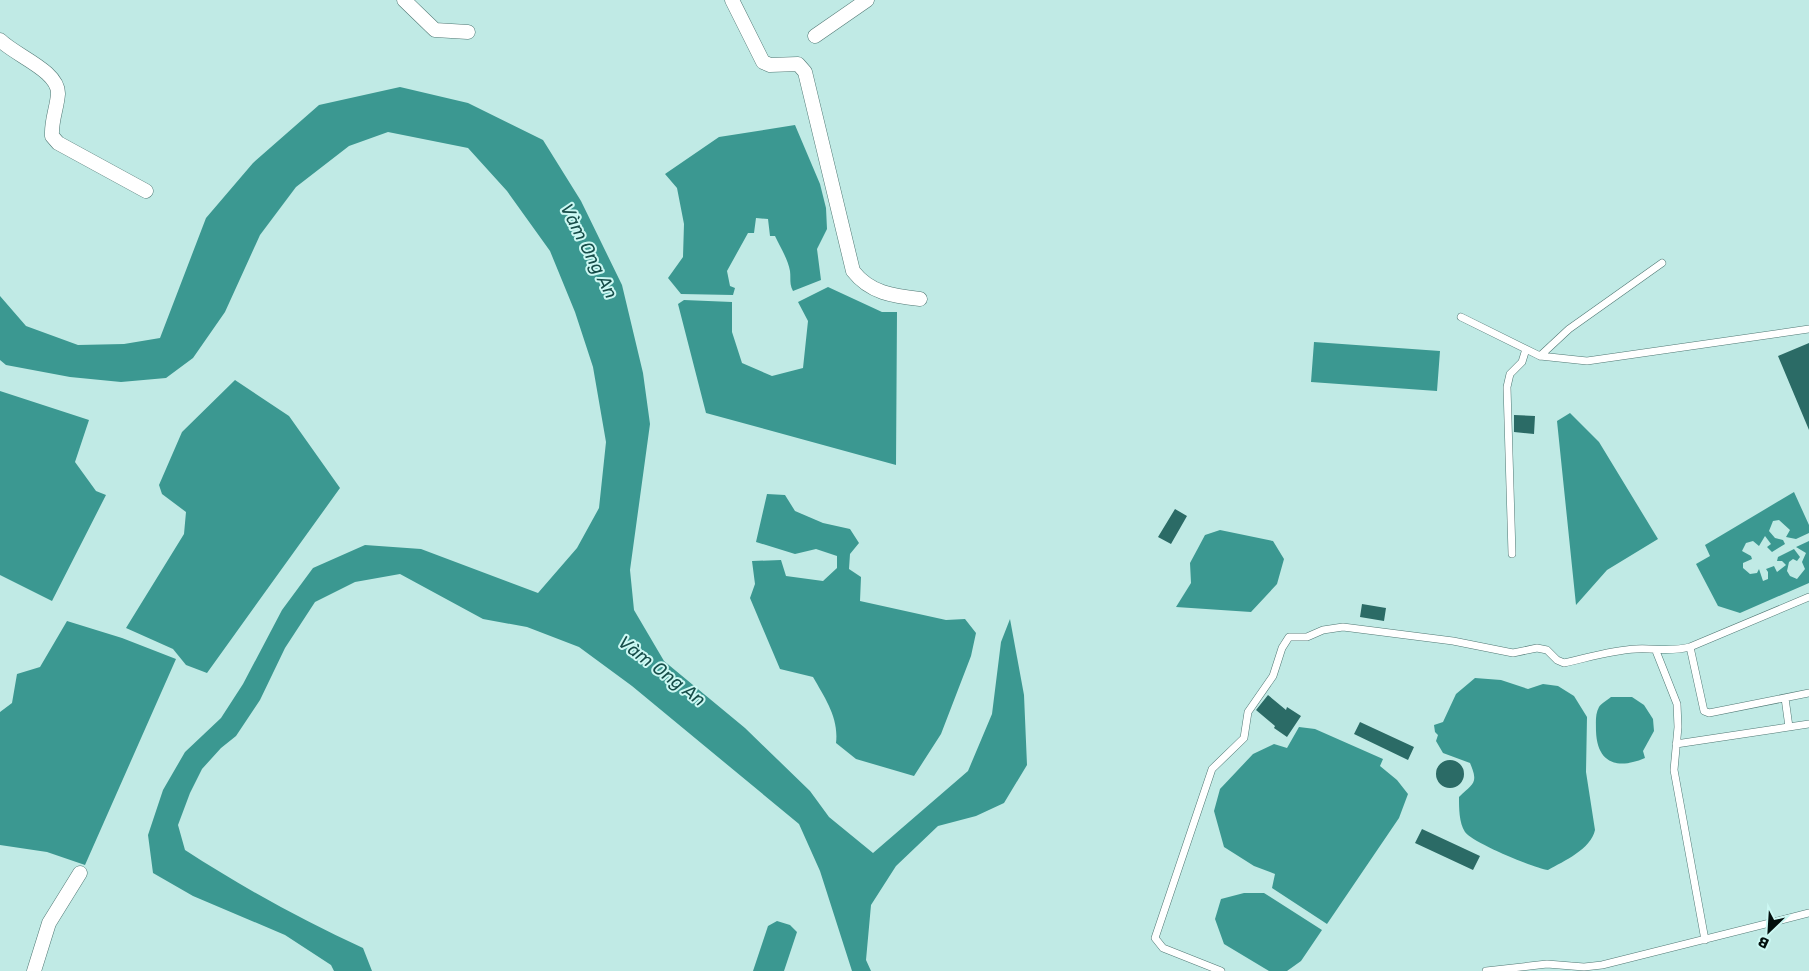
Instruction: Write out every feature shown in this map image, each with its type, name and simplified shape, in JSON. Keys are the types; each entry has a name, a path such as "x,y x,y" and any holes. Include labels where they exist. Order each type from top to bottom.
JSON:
{"street":[{"path":"404,0 435,30 468,32"},
{"path":"732,0 764,62 770,65 798,64 805,72 853,271 871,286 888,296 920,299"},
{"path":"815,36 867,0"},
{"path":"0,40 12,51 49,72 56,82 58,93 52,136 58,143 146,191"},
{"path":"34,971 49,924 80,873"}],"lane":[{"path":"1540,356 1569,329 1662,263"},
{"path":"1461,317 1540,356 1587,361 1809,329"},
{"path":"1512,554 1507,387 1510,374 1522,362 1526,349"},
{"path":"1221,971 1163,948 1155,938 1212,769 1244,738 1248,712 1273,676 1282,648 1290,637 1307,637 1323,630 1343,627 1453,641 1514,653 1537,648 1547,650 1556,660 1564,663 1619,651 1638,649 1676,651 1809,598"},
{"path":"1690,647 1704,711 1709,713 1809,693"},
{"path":"1656,651 1677,704 1678,727 1674,770 1705,940"},
{"path":"1785,698 1789,727"},
{"path":"1676,744 1809,724"},
{"path":"1486,971 1547,964 1584,967 1602,965 1809,913"}],"water":[{"name":"Vàm Ong An","path":"400,87 468,103 543,140 581,201 622,285 643,373 650,424 630,570 634,610 664,661 745,728 810,791 829,817 873,853 968,771 992,714 1001,642 1010,619 1024,695 1027,765 1004,803 976,816 938,826 896,866 871,905 866,960 871,971 852,971 820,871 799,824 632,686 579,647 527,627 483,619 400,574 355,582 315,602 285,648 260,700 236,736 221,748 202,769 190,793 178,825 185,850 272,902 363,948 372,971 334,971 331,965 285,935 193,896 153,873 148,835 163,790 185,752 221,718 243,684 282,610 313,568 365,545 421,549 538,593 577,548 599,508 606,442 593,367 575,312 550,251 507,191 468,148 388,132 349,146 296,187 260,235 225,312 193,358 166,378 121,382 70,377 6,365 0,360 0,296 26,326 78,345 124,344 160,338 206,218 253,163 319,105"},
{"path":"795,125 820,184 826,208 827,229 817,249 821,280 793,291 788,262 775,236 770,236 768,219 756,218 754,233 748,233 727,271 730,286 735,288 733,295 681,294 668,278 683,257 684,224 677,188 665,174 719,137"},
{"path":"828,287 882,312 897,312 896,465 706,413 678,304 684,300 732,302 732,332 742,363 772,376 803,368 808,321 798,302"},
{"path":"1314,342 1440,351 1437,391 1311,382"},
{"path":"235,380 289,416 340,488 207,673 186,665 173,649 126,628 184,534 186,512 162,494 159,485 182,432"},
{"path":"0,391 89,420 75,462 96,491 106,495 52,601 0,575"},
{"path":"1570,413 1599,442 1658,539 1607,570 1576,605 1557,421"},
{"path":"1794,492 1809,525 1809,533 1796,539 1786,537 1790,530 1779,520 1773,521 1769,531 1775,538 1783,540 1785,544 1772,552 1767,547 1771,544 1765,536 1759,546 1753,541 1746,543 1742,551 1751,556 1752,559 1743,563 1743,568 1750,574 1757,573 1759,569 1763,581 1768,579 1766,569 1774,566 1777,572 1786,565 1782,561 1777,561 1778,557 1794,549 1800,557 1797,561 1793,559 1789,562 1787,571 1790,576 1797,579 1805,569 1802,562 1806,553 1796,547 1809,541 1809,583 1740,613 1718,606 1696,564 1710,556 1705,545"},
{"path":"767,494 785,495 795,511 823,523 850,529 859,543 850,554 849,569 861,577 860,601 946,620 965,619 976,633 971,656 941,734 914,776 856,759 836,743 833,717 813,677 780,669 750,598 755,584 752,561 781,560 786,576 823,581 837,568 837,556 816,549 795,554 756,542"},
{"path":"1220,530 1273,541 1284,559 1277,584 1251,612 1176,607 1191,583 1190,563 1205,535"},
{"path":"67,621 122,638 176,659 85,865 47,852 0,845 0,712 12,703 17,674 40,667"},
{"path":"1475,678 1501,680 1528,689 1543,684 1558,686 1574,696 1587,717 1586,772 1595,830 1583,849 1548,870 1491,848 1470,837 1463,828 1459,797 1473,783 1473,770 1470,763 1443,753 1436,741 1438,735 1435,732 1434,725 1443,722 1456,694"},
{"path":"1611,697 1632,697 1644,705 1653,719 1654,731 1643,751 1645,758 1635,762 1617,763 1610,761 1600,750 1596,731 1597,713 1600,706"},
{"path":"1299,727 1315,729 1383,759 1380,766 1397,780 1408,794 1399,818 1327,924 1272,888 1275,874 1254,866 1224,847 1214,811 1220,789 1253,754 1274,744 1287,748"},
{"path":"1244,893 1264,893 1322,930 1301,961 1287,971 1269,971 1224,944 1215,919 1221,899"},
{"path":"777,921 790,925 797,932 784,971 753,971 768,926"}],"building":[{"path":"1809,343 1809,430 1778,356"},
{"path":"1514,415 1535,416 1534,434 1514,432"},
{"path":"1175,509 1187,516 1171,544 1158,537"},
{"path":"1362,604 1386,608 1384,621 1360,617"},
{"path":"1268,695 1286,710 1287,707 1301,716 1287,737 1274,728 1275,726 1256,710"},
{"path":"1360,722 1414,747 1408,760 1354,734"},
{"path":"1450,760 1460,764 1464,774 1460,784 1450,788 1440,784 1436,774 1440,764"},
{"path":"1422,829 1480,856 1473,870 1415,843"}]}
